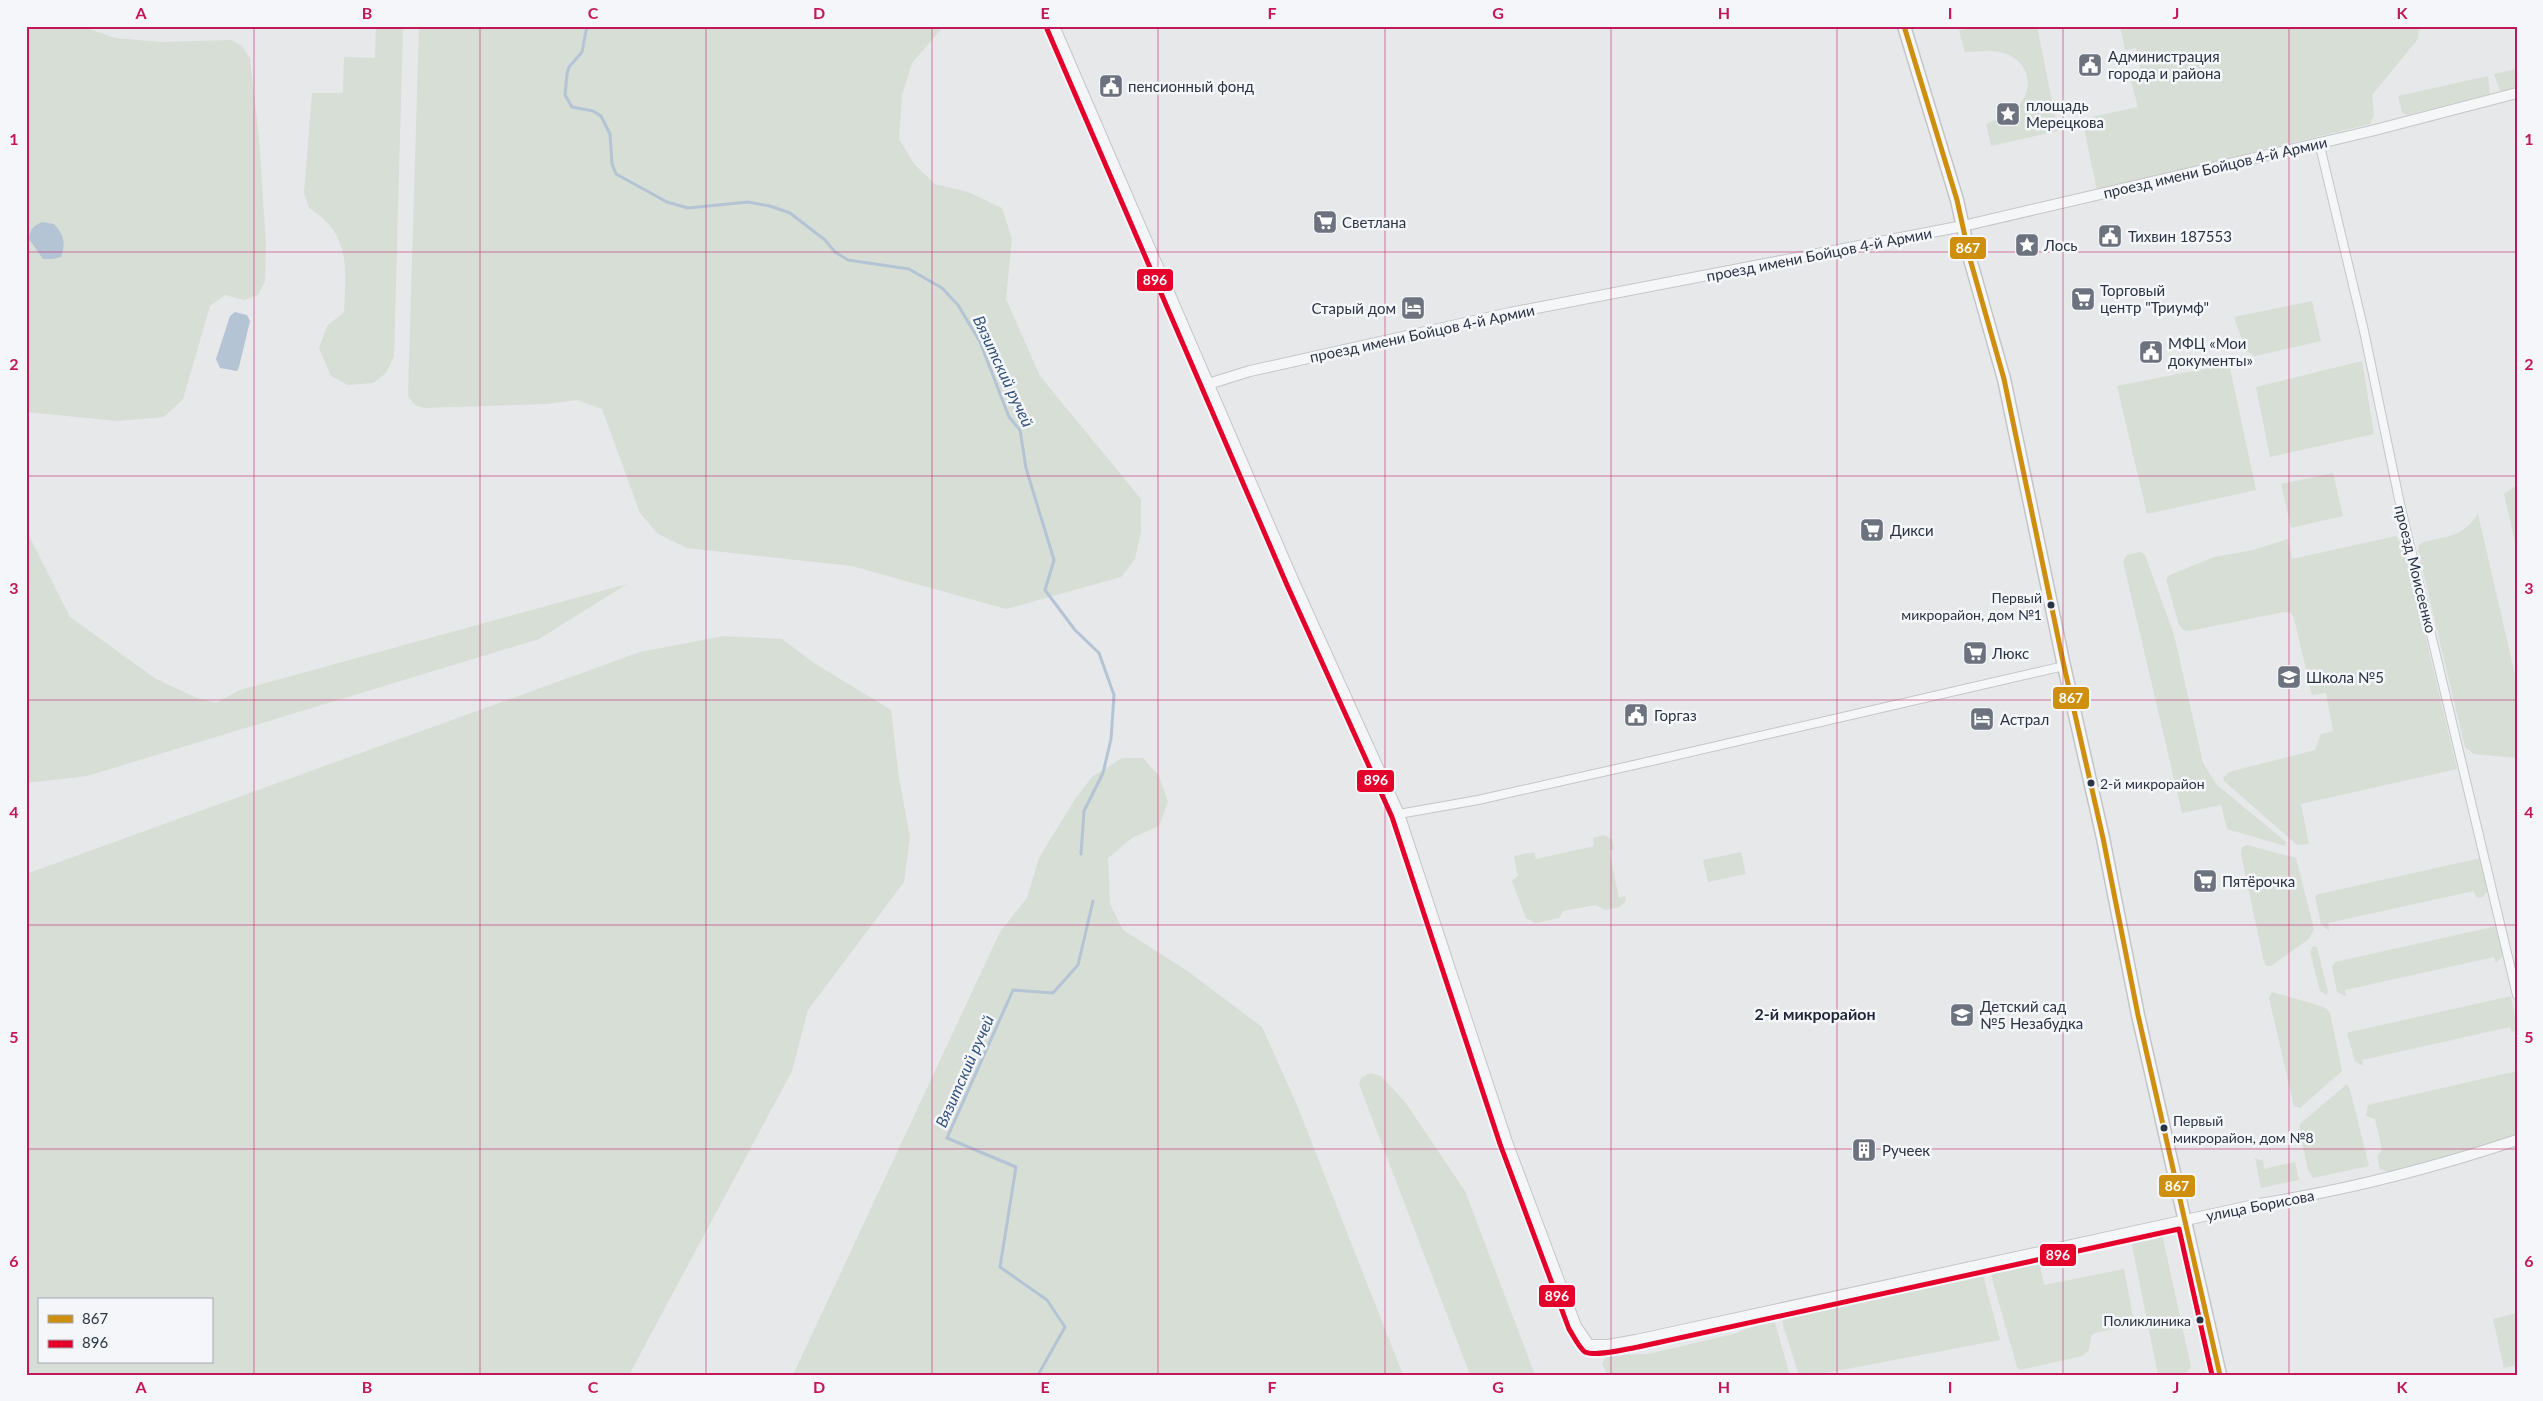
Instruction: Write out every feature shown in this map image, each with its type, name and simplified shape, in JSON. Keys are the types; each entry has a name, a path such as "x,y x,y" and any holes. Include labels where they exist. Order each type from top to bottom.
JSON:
{"main road":[{"path":"1906,27 1963,226 2004,379 2138,1015 2220,1375"}],"street":[{"path":"1054,26 1208,384 1399,814 1478,800 2064,666"},
{"name":"проезд имени Бойцов 4-й Армии","path":"1208,384 1250,371 1493,316 1963,226 2517,93"},
{"name":"проезд Моисеенко","path":"2319,142 2360,315 2400,504 2517,995"},
{"name":"улица Борисова","path":"1399,814 1514,1162 1576,1326 1589,1345 1608,1345 1636,1340 2374,1180 2464,1158 2517,1140"}],"shaded area":[{"path":"26,26 81,26 115,38 161,42 231,40 242,46 250,59 259,138 266,246 265,281 258,295 244,300 225,295 210,306 183,399 164,417 118,421 26,412"},
{"path":"346,26 403,26 394,356 386,373 373,383 348,385 331,376 319,348 327,326 344,312 345,267 343,253 332,229 323,218 309,208 304,193 312,93 343,93 344,57 375,58 376,27"},
{"path":"419,26 944,26 912,63 902,95 899,139 915,165 935,184 968,192 1002,208 1012,239 1006,299 1040,376 1141,499 1141,532 1135,559 1121,577 1006,609 852,566 687,548 658,534 640,513 602,409 577,400 546,404 424,408 415,405 408,396"},
{"path":"1974,26 2037,26 2058,131 1991,146 1986,124 2008,114 2019,105 2027,89 2028,81 2022,66 2009,55 1996,51 1965,52 1959,31"},
{"path":"2120,26 2419,26 2419,28 2418,39 2372,95 2374,115 2370,124 2097,190 2082,119 2138,107 2131,81 2142,77 2136,48 2125,50"},
{"path":"2517,69 2517,88 2500,91 2494,74"},
{"path":"2488,76 2490,94 2407,115 2402,112 2398,96"},
{"path":"2312,301 2321,341 2255,356 2246,351 2234,317"},
{"path":"2362,361 2374,434 2270,457 2256,387"},
{"path":"2229,364 2256,490 2147,514 2117,386"},
{"path":"2333,473 2343,516 2291,528 2281,484"},
{"path":"2517,485 2517,550 2504,494"},
{"path":"2478,514 2517,684 2517,758 2474,754 2465,747 2418,551 2419,545 2423,542 2448,537 2460,531 2472,522"},
{"path":"26,530 70,617 156,679 197,698 216,703 240,690 627,584 539,639 87,776 26,783"},
{"path":"2396,536 2405,551 2457,769 2301,804 2309,844 2297,845 2224,781 2223,778 2229,772 2315,750 2321,734 2333,731 2326,693 2312,695 2294,618 2291,613 2284,612 2189,631 2183,630 2179,625 2166,579 2170,575 2214,557 2253,550 2288,539 2292,559"},
{"path":"2140,552 2145,555 2174,635 2203,763 2216,784 2286,842 2285,846 2227,829 2221,805 2182,813 2123,561 2127,555"},
{"path":"724,636 782,639 814,663 891,710 899,778 910,837 904,882 808,1010 792,1071 629,1375 26,1375 26,874 640,652"},
{"path":"1122,758 1143,758 1159,776 1168,802 1159,826 1132,838 1108,858 1110,904 1123,930 1186,970 1262,1027 1297,1105 1403,1375 793,1375 1000,932 1027,898 1039,858 1075,799 1092,777"},
{"path":"1604,835 1612,839 1614,849 1609,851 1619,898 1625,896 1626,901 1620,907 1605,910 1596,905 1563,911 1559,918 1536,923 1526,918 1512,881 1518,876 1514,856 1534,852 1536,859 1594,846 1593,838"},
{"path":"2247,845 2296,858 2314,929 2309,939 2271,966 2266,966 2264,962 2241,854 2242,847"},
{"path":"1741,852 1746,874 1708,882 1703,860"},
{"path":"2481,858 2488,890 2483,897 2477,898 2474,891 2328,923 2329,931 2321,924 2315,896 2319,894"},
{"path":"2497,926 2503,956 2496,963 2494,957 2345,990 2346,996 2337,992 2332,967 2335,962"},
{"path":"2313,946 2317,947 2328,992 2326,995 2320,991 2310,952"},
{"path":"2272,992 2324,1007 2330,1013 2342,1071 2300,1108 2294,1106 2269,998"},
{"path":"2511,996 2517,1029 2512,1032 2510,1027 2362,1060 2363,1066 2355,1061 2347,1033"},
{"path":"2517,1071 2517,1134 2460,1154 2388,1172 2380,1169 2377,1157 2382,1150 2375,1119 2366,1116 2368,1105"},
{"path":"1370,1073 1381,1076 1405,1102 1465,1191 1535,1375 1470,1375 1359,1084 1361,1078"},
{"path":"2347,1084 2369,1166 2313,1178 2308,1170 2299,1129 2300,1124"},
{"path":"2255,1158 2263,1161 2264,1169 2295,1162 2299,1180 2261,1188"},
{"path":"2162,1234 2191,1367 2185,1375 2158,1375 2131,1240"},
{"path":"2039,1261 2044,1285 2124,1269 2134,1322 2131,1325 2095,1333 2091,1336 2089,1350 2082,1356 2020,1370 2017,1367 1991,1275 1998,1269"},
{"path":"1973,1272 1983,1275 2000,1340 1815,1375 1799,1375 1783,1325 1783,1317 1788,1314"},
{"path":"2517,1313 2517,1365 2504,1368 2493,1319"},
{"path":"1769,1319 1775,1323 1790,1375 1607,1375 1602,1363 1608,1355 1647,1354 1670,1349 1737,1333"}],"water":[{"path":"42,222 54,224 60,232 64,243 61,257 43,259 29,239 32,228"},
{"path":"235,312 247,315 250,321 237,371 220,368 216,359 230,316"}],"waterway":[{"name":"Вязитский ручей","path":"587,26 582,52 569,67 565,95 572,107 593,111 601,116 610,134 612,164 616,174 667,202 688,208 748,202 770,206 790,213 825,240 835,252 848,260 909,269 942,288 958,305 980,342 1009,417 1020,430 1026,468 1054,560 1045,590 1075,630 1099,653 1114,695 1111,739 1103,773 1084,811 1081,854"},
{"name":"Вязитский ручей","path":"1038,1375 1065,1327 1047,1300 1000,1267 1016,1167 947,1138 1013,990 1053,993 1078,965 1093,901"}],"transit line":[{"name":"867","path":"1904,26 1957,200 1970,259 2004,379 2064,666 2103,838 2138,1015 2220,1375"},
{"name":"896","path":"1047,29 1287,585 1392,817 1500,1144 1569,1329 1581,1348 1585,1352 1596,1354 1638,1347 2179,1229 2212,1375"}],"place":[{"name":"Администрация города и района","path":"2090,65"},
{"name":"пенсионный фонд","path":"1111,86"},
{"name":"площадь Мерецкова","path":"2008,114"},
{"name":"Светлана","path":"1325,222"},
{"name":"Тихвин 187553","path":"2110,236"},
{"name":"Лось","path":"2027,245"},
{"name":"Торговый центр \"Триумф\"","path":"2083,299"},
{"name":"Старый дом","path":"1413,308"},
{"name":"МФЦ «Мои документы»","path":"2151,352"},
{"name":"Дикси","path":"1872,530"},
{"name":"Первый микрорайон, дом №1","path":"2051,605"},
{"name":"Люкс","path":"1975,653"},
{"name":"Школа №5","path":"2289,677"},
{"name":"Горгаз","path":"1636,715"},
{"name":"Астрал","path":"1982,719"},
{"name":"2-й микрорайон","path":"2091,783"},
{"name":"Пятёрочка","path":"2205,881"},
{"name":"Детский сад №5 Незабудка","path":"1962,1015"},
{"name":"Первый микрорайон, дом №8","path":"2164,1128"},
{"name":"Ручеек","path":"1864,1150"},
{"name":"Поликлиника","path":"2200,1320"}],"district":[{"name":"2-й микрорайон","path":"1815,1013"}]}
